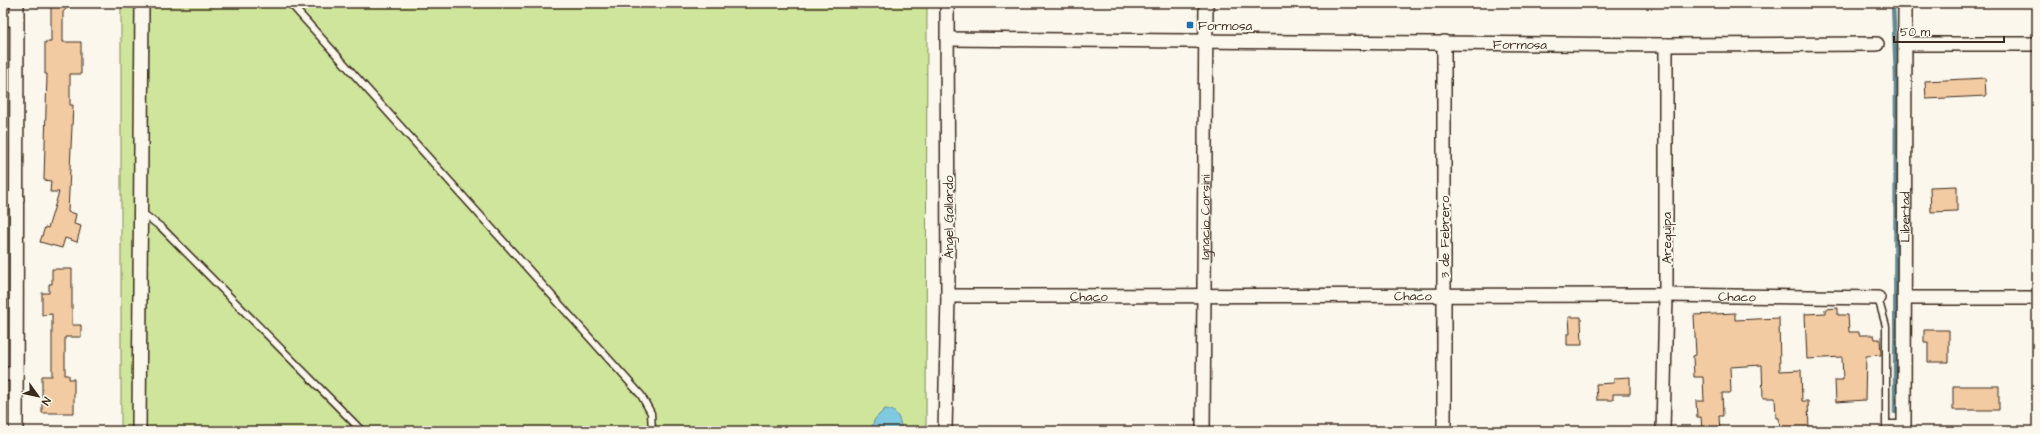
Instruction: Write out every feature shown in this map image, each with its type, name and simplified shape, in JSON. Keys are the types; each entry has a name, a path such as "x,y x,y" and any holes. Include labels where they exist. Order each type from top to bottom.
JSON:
{"street":[{"path":"16,431 10,374 17,199 17,3"},
{"path":"139,431 142,212 142,3"},
{"name":"Ángel Gallardo","path":"945,431 948,296 947,3"},
{"name":"Ignacio Corsini","path":"1203,431 1206,3"},
{"name":"Libertad","path":"1904,428 1905,3"},
{"path":"3,19 17,20"},
{"name":"Formosa","path":"947,40 1444,42 1666,45 1877,44"},
{"name":"3 de Febrero","path":"1444,42 1444,431"},
{"path":"1905,44 2037,44"},
{"name":"Arequipa","path":"1663,431 1666,295 1666,45"},
{"path":"3,198 17,199"},
{"name":"Chaco","path":"948,296 1666,295 1878,298"},
{"path":"1905,298 2037,298"}],"lane":[{"path":"290,3 641,394 651,413 652,431"},
{"path":"142,212 162,228 362,431"},
{"path":"1878,298 1886,326 1886,431"},
{"path":"1886,424 1904,428"}],"green space":[{"path":"121,3 927,3 926,431 121,431"}],"water":[{"path":"885,409 889,409 896,413 902,431 870,431 875,419"}],"building":[{"path":"51,3 72,3 63,12 63,42 81,42 81,74 70,74 70,105 73,105 68,212 76,214 74,224 81,226 77,242 65,238 62,248 40,242 45,227 48,228 59,192 50,192 51,181 44,180 47,74 45,74 45,42 51,42"},
{"path":"1985,78 1986,96 1926,99 1925,81"},
{"path":"1957,186 1957,211 1931,212 1930,187"},
{"path":"52,269 72,269 72,325 81,325 81,337 65,337 65,375 69,375 69,379 74,379 74,413 42,413 42,376 52,376 52,314 42,315 42,293 49,293 49,284 52,284"},
{"path":"1838,308 1838,315 1848,315 1849,332 1859,332 1859,335 1874,335 1875,339 1880,339 1881,355 1866,356 1865,400 1836,402 1835,380 1843,380 1842,357 1807,359 1805,314 1825,313 1825,309"},
{"path":"1735,313 1735,320 1779,318 1780,371 1801,370 1802,401 1808,401 1809,431 1780,431 1779,418 1776,418 1775,398 1763,398 1762,365 1730,367 1731,393 1722,393 1723,416 1719,416 1720,431 1702,431 1701,417 1697,417 1696,401 1704,401 1703,377 1694,377 1693,356 1696,355 1694,315"},
{"path":"1569,317 1581,317 1582,345 1567,345 1567,334 1570,334"},
{"path":"1924,330 1949,330 1949,362 1928,362 1928,342 1924,342"},
{"path":"1630,377 1630,394 1613,394 1613,400 1597,400 1596,384 1614,383 1614,378"},
{"path":"1953,386 1999,386 1999,410 1953,410"}],"waterway":[{"path":"1893,3 1896,76 1895,412"}],"place":[{"name":"Formosa","path":"1190,25"}]}
